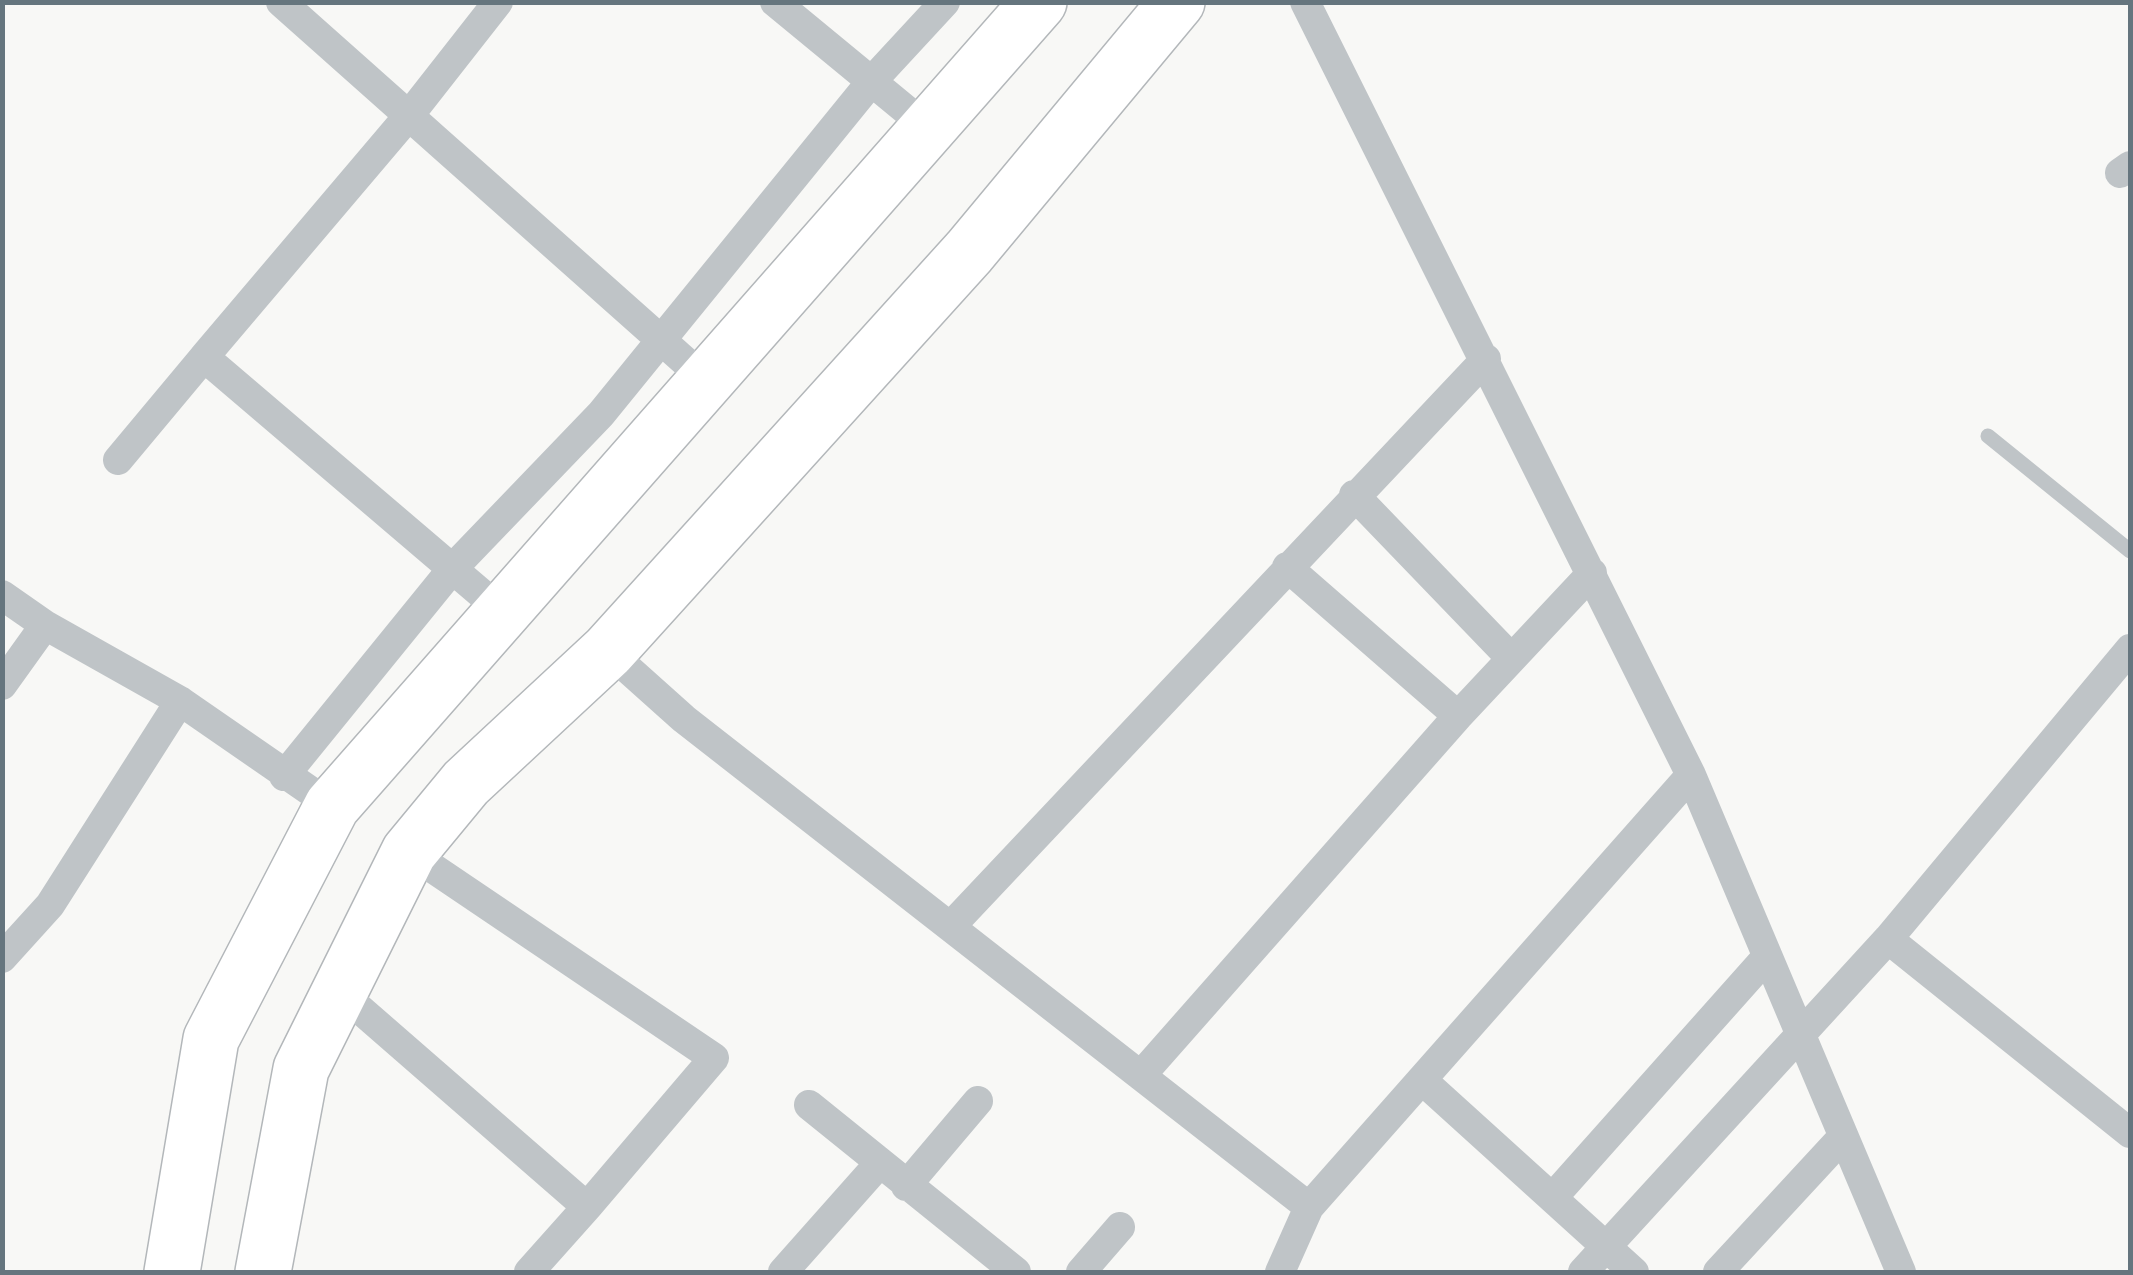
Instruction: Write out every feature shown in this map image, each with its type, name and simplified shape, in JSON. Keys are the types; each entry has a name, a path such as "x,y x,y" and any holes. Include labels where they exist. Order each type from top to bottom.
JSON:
{"highway":[{"path":"172,1272 210,1040 332,806 1039,2"},
{"path":"263,1272 301,1069 408,852 466,784 608,651 969,252 1177,2"}],"street":[{"path":"281,2 706,380"},
{"path":"118,460 411,114 498,2"},
{"path":"775,2 928,128"},
{"path":"284,776 453,568 662,343 871,82 945,2"},
{"path":"1305,2 1691,775 1841,1140 1901,1272"},
{"path":"204,357 503,612"},
{"path":"951,926 1486,359"},
{"path":"1354,495 1511,658"},
{"path":"1286,567 1458,716"},
{"path":"1143,1073 1458,716 1592,573"},
{"path":"2,595 45,626 180,701 332,806"},
{"path":"2,685 45,626"},
{"path":"1583,1272 1888,939 2130,649"},
{"path":"608,651 684,718 1143,1073 1309,1207"},
{"path":"2,958 50,906 180,701"},
{"path":"1280,1272 1309,1207 1691,775"},
{"path":"408,852 714,1058 529,1272"},
{"path":"1888,939 2130,1133"},
{"path":"1554,1196 1766,958"},
{"path":"339,991 586,1206"},
{"path":"1422,1080 1634,1272"},
{"path":"906,1186 978,1100"},
{"path":"808,1105 1016,1272"},
{"path":"1718,1272 1841,1140"},
{"path":"782,1272 878,1165"},
{"path":"1081,1272 1120,1227"}],"lane":[{"path":"1988,436 2130,551"}]}
